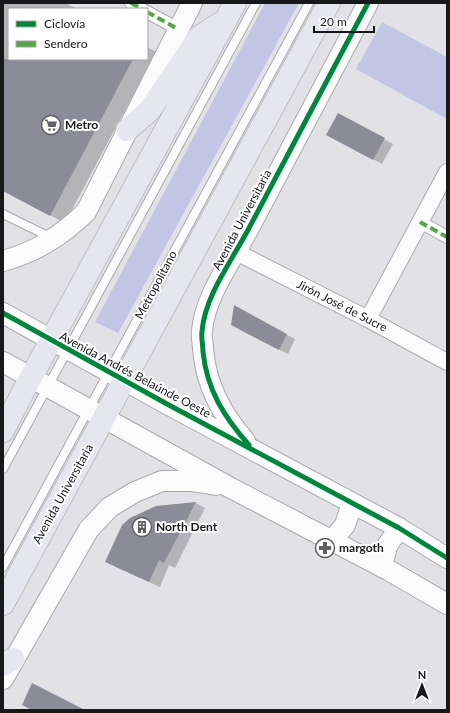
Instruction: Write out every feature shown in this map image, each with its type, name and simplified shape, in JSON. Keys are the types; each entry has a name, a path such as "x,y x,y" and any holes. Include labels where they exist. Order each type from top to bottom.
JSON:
{"main road":[{"name":"Avenida Universitaria","path":"3,604 96,414 329,3"},
{"path":"3,431 39,382 60,345 231,11"},
{"path":"127,130 149,111 199,38 231,11"}],"street":[{"path":"131,3 140,8"},
{"path":"3,261 18,257 54,239 86,212 192,3"},
{"name":"Avenida Universitaria","path":"252,450 229,423 214,397 205,366 202,332 207,303 236,252 368,3"},
{"path":"148,13 178,28"},
{"path":"368,319 447,172"},
{"path":"420,222 447,237"},
{"name":"Jirón José de Sucre","path":"236,252 368,319 447,362"},
{"name":"Avenida Andrés Belaúnde Oeste","path":"3,312 60,345 252,450 399,528 447,558"},
{"path":"3,362 229,487 382,567 447,604"},
{"path":"3,679 8,662 89,529 110,507 135,492 162,481 191,481 229,487"},
{"path":"332,541 346,525 352,504"},
{"path":"382,567 387,546 399,528"}],"lane":[{"path":"60,345 256,3"},
{"name":"Metropolitano","path":"117,376 309,3"},
{"path":"4,215 54,239"},
{"path":"3,469 39,382"},
{"path":"3,567 96,414"}],"shaded area":[{"path":"265,3 299,3 118,333 95,322"},
{"path":"382,22 447,57 447,119 356,69"}],"building":[{"name":"Metro","path":"3,59 132,60 50,216 3,191"},
{"path":"338,113 385,138 373,160 326,135"},
{"path":"234,305 287,334 279,350 231,325"},
{"path":"196,502 164,563 159,560 149,582 105,562 122,525 130,518 156,506"},
{"path":"32,683 85,710 32,710 22,705"}],"marked path":[{"path":"131,3 140,8"},
{"path":"148,13 178,29"},
{"path":"420,222 447,237"}],"cycle path":[{"path":"249,445 232,424 218,402 208,379 202,339 204,318 214,291 368,3"},
{"path":"3,313 167,404 399,528 447,558"}],"place":[{"name":"Metro","path":"51,125"},
{"name":"North Dent","path":"142,527"},
{"name":"margoth","path":"325,548"}]}
